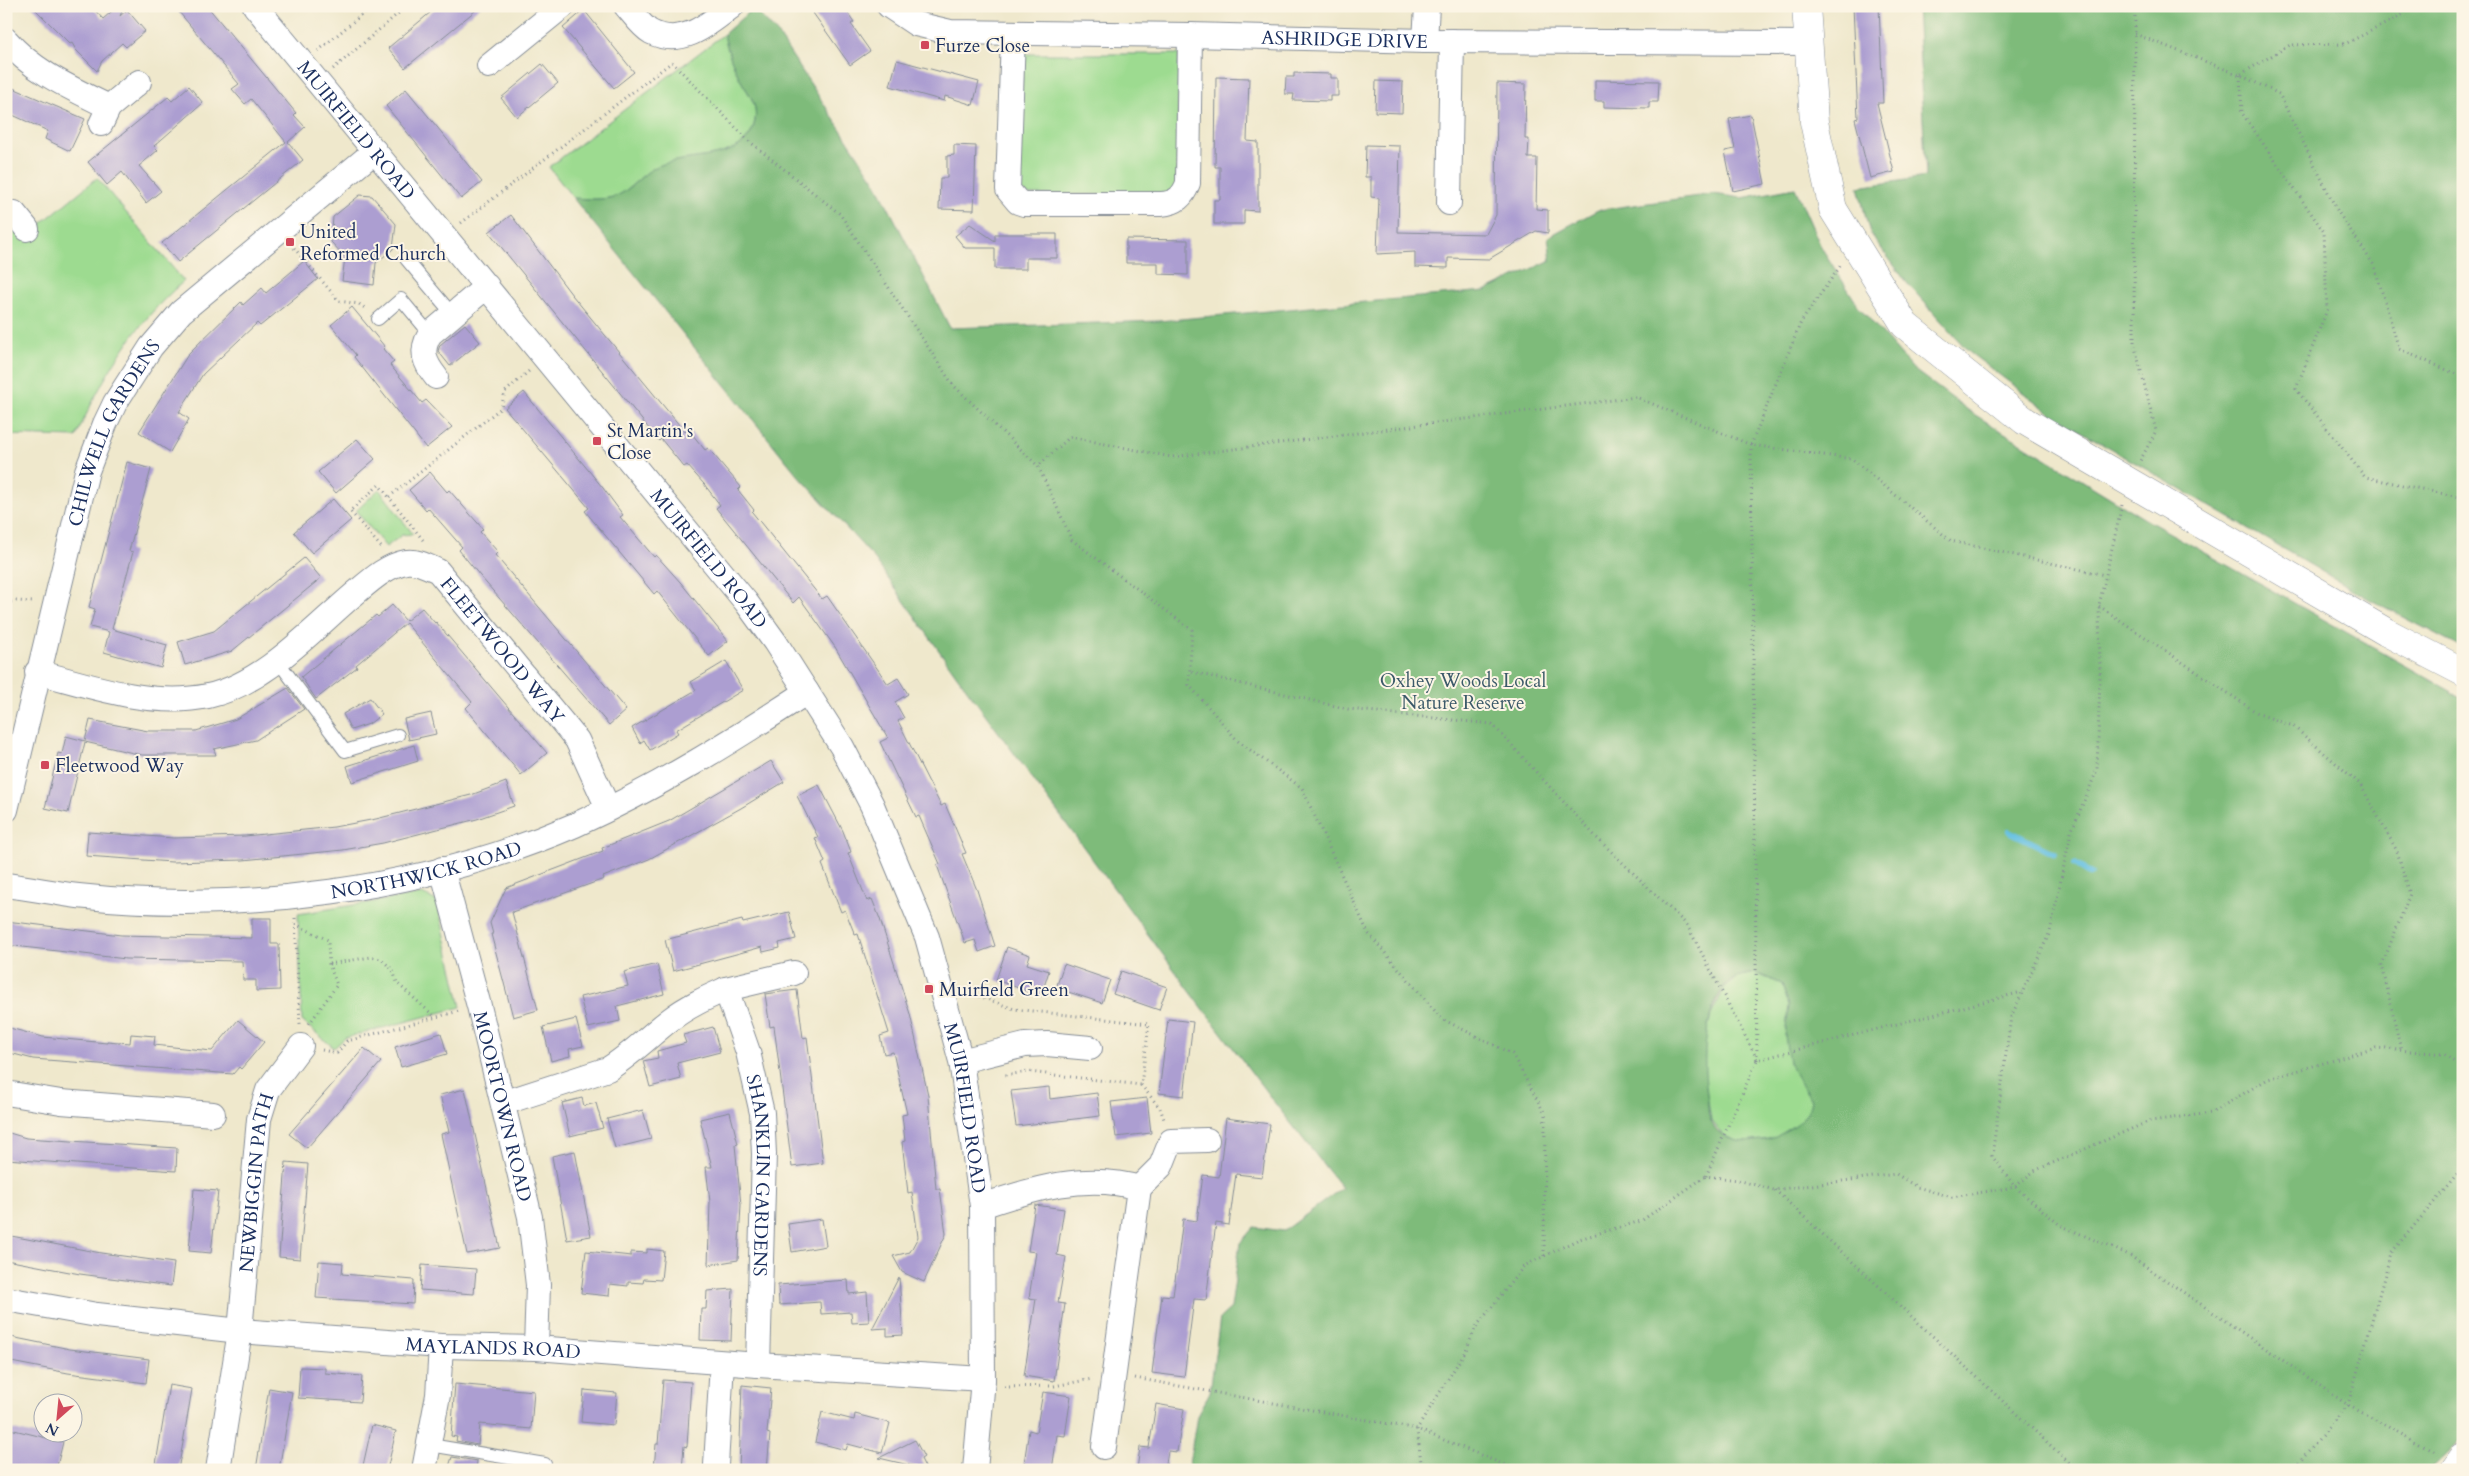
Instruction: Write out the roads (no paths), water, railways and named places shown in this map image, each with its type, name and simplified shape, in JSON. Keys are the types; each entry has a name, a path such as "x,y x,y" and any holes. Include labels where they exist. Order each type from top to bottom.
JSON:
{"main road":[{"path":"1806,6 1811,98 1820,159 1833,209 1905,325 2025,421 2129,480 2386,632 2463,672"}],"street":[{"name":"MUIRFIELD ROAD","path":"255,6 746,602 842,747 872,805 927,937 961,1061 982,1206 982,1379 976,1470"},
{"path":"489,66 563,6"},
{"path":"626,6 650,32 664,36 679,36 699,32 732,6"},
{"name":"ASHRIDGE DRIVE","path":"888,6 916,24 950,32 1190,35 1425,41 1807,43"},
{"path":"1425,41 1427,6"},
{"path":"1013,33 1008,190 1018,202 1034,204 1161,204 1173,203 1179,198 1188,183 1190,35"},
{"path":"6,40 16,52 105,116 140,82"},
{"path":"1449,203 1452,41"},
{"name":"CHILWELL GARDENS","path":"6,810 37,672 87,471 104,424 115,403 151,347 181,312 375,151"},
{"path":"6,214 14,213 28,229"},
{"path":"436,377 425,360 425,343 430,334 487,286"},
{"name":"FLEETWOOD WAY","path":"37,672 134,696 184,700 229,690 254,678 379,574 396,565 414,562 438,571 577,740 608,808"},
{"name":"NORTHWICK ROAD","path":"6,885 78,896 138,900 246,900 364,886 480,860 525,844 608,808 668,779 729,743 807,692"},
{"name":"MOORTOWN ROAD","path":"442,869 479,1006 530,1216 538,1285 536,1348"},
{"path":"503,1103 608,1069 624,1060 672,1018 693,1004 726,989 794,973"},
{"name":"SHANKLIN GARDENS","path":"726,989 748,1052 762,1113 764,1173 758,1366"},
{"name":"NEWBIGGIN PATH","path":"218,1470 240,1331 259,1119 268,1090 300,1041"},
{"path":"961,1061 1025,1045 1047,1044 1090,1048"},
{"path":"6,1093 61,1102 213,1114"},
{"path":"1104,1447 1140,1188 1161,1166 1171,1141 1207,1140"},
{"name":"MUIRFIELD ROAD","path":"982,1206 1031,1189 1053,1185 1120,1182 1140,1188"},
{"name":"MAYLANDS ROAD","path":"6,1299 97,1315 240,1331 442,1346 536,1348 758,1366 982,1379"},
{"path":"424,1470 438,1395 442,1346"},
{"path":"716,1465 722,1363"}],"lane":[{"path":"406,259 453,315"},
{"path":"378,319 401,299 430,334"},
{"path":"277,660 345,751 398,735"},
{"path":"430,1445 545,1464"}],"waterway":[{"path":"2009,831 2055,854"},
{"path":"2075,864 2091,874"}],"place":[{"name":"Furze Close","path":"925,45"},
{"name":"United Reformed Church","path":"290,242"},
{"name":"St Martin's Close","path":"597,441"},
{"name":"Fleetwood Way","path":"45,765"},
{"name":"Muirfield Green","path":"929,989"}],"park label":[{"name":"Oxhey Woods Local Nature Reserve","path":"1463,691"}]}
